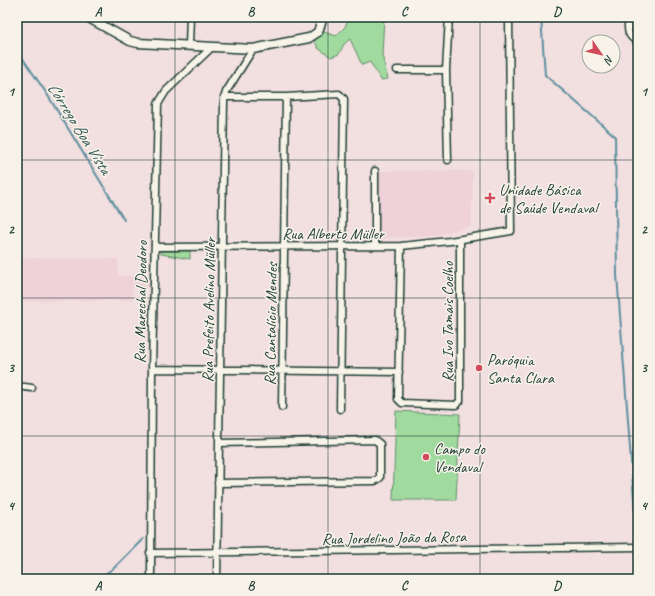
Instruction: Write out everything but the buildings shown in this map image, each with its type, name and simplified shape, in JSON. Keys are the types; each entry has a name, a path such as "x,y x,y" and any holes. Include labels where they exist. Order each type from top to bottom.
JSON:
{"main road":[{"path":"87,17 138,43 253,49 309,38 318,32 323,17"}],"street":[{"path":"189,45 190,17"},
{"path":"448,160 446,70 449,17"},
{"name":"Rua Alberto Müller","path":"155,247 400,246 460,240 511,231 509,17"},
{"path":"628,17 628,33 630,37 638,41"},
{"name":"Rua Marechal Deodoro","path":"151,579 152,369 158,104 166,91 212,47"},
{"path":"224,97 253,49"},
{"path":"397,70 446,70"},
{"path":"224,97 286,97 339,94 342,95 344,99 340,409"},
{"name":"Rua Prefeito Avelino Müller","path":"216,579 224,97"},
{"name":"Rua Cantalício Mendes","path":"282,407 286,97"},
{"path":"375,171 375,246"},
{"name":"Rua Ivo Tamais Coelho","path":"399,372 399,402 456,405 458,403 460,240"},
{"path":"152,369 340,370 399,372 400,246"},
{"path":"17,386 32,388"},
{"path":"218,483 380,478 380,444 375,440 219,443"},
{"name":"Rua Jordelino João da Rosa","path":"150,553 638,547"}],"shaded area":[{"path":"379,171 473,171 471,226 433,236 379,238"},
{"path":"17,258 118,259 118,276 148,276 148,288 132,288 132,300 17,301"}],"green space":[{"path":"349,17 384,17 382,55 388,79 381,80 370,62 362,65 350,39 344,44 339,54 331,57 318,48 314,40 324,32 336,36 345,27"},
{"path":"161,251 190,251 190,259 161,254"},
{"name":"Campo do Vendaval","path":"396,411 460,414 456,500 393,500"}],"waterway":[{"path":"541,17 545,75 615,136 617,275 637,540"},
{"name":"Córrego Boa Vista","path":"17,50 47,94 124,220"},
{"name":"Córrego Boa Vista","path":"97,579 114,568 143,539"},
{"path":"638,552 638,561"}],"place":[{"name":"Unidade Básica de Saúde Vendaval","path":"490,198"},
{"name":"Paróquia Santa Clara","path":"479,368"},
{"name":"Campo do Vendaval","path":"426,457"}]}
